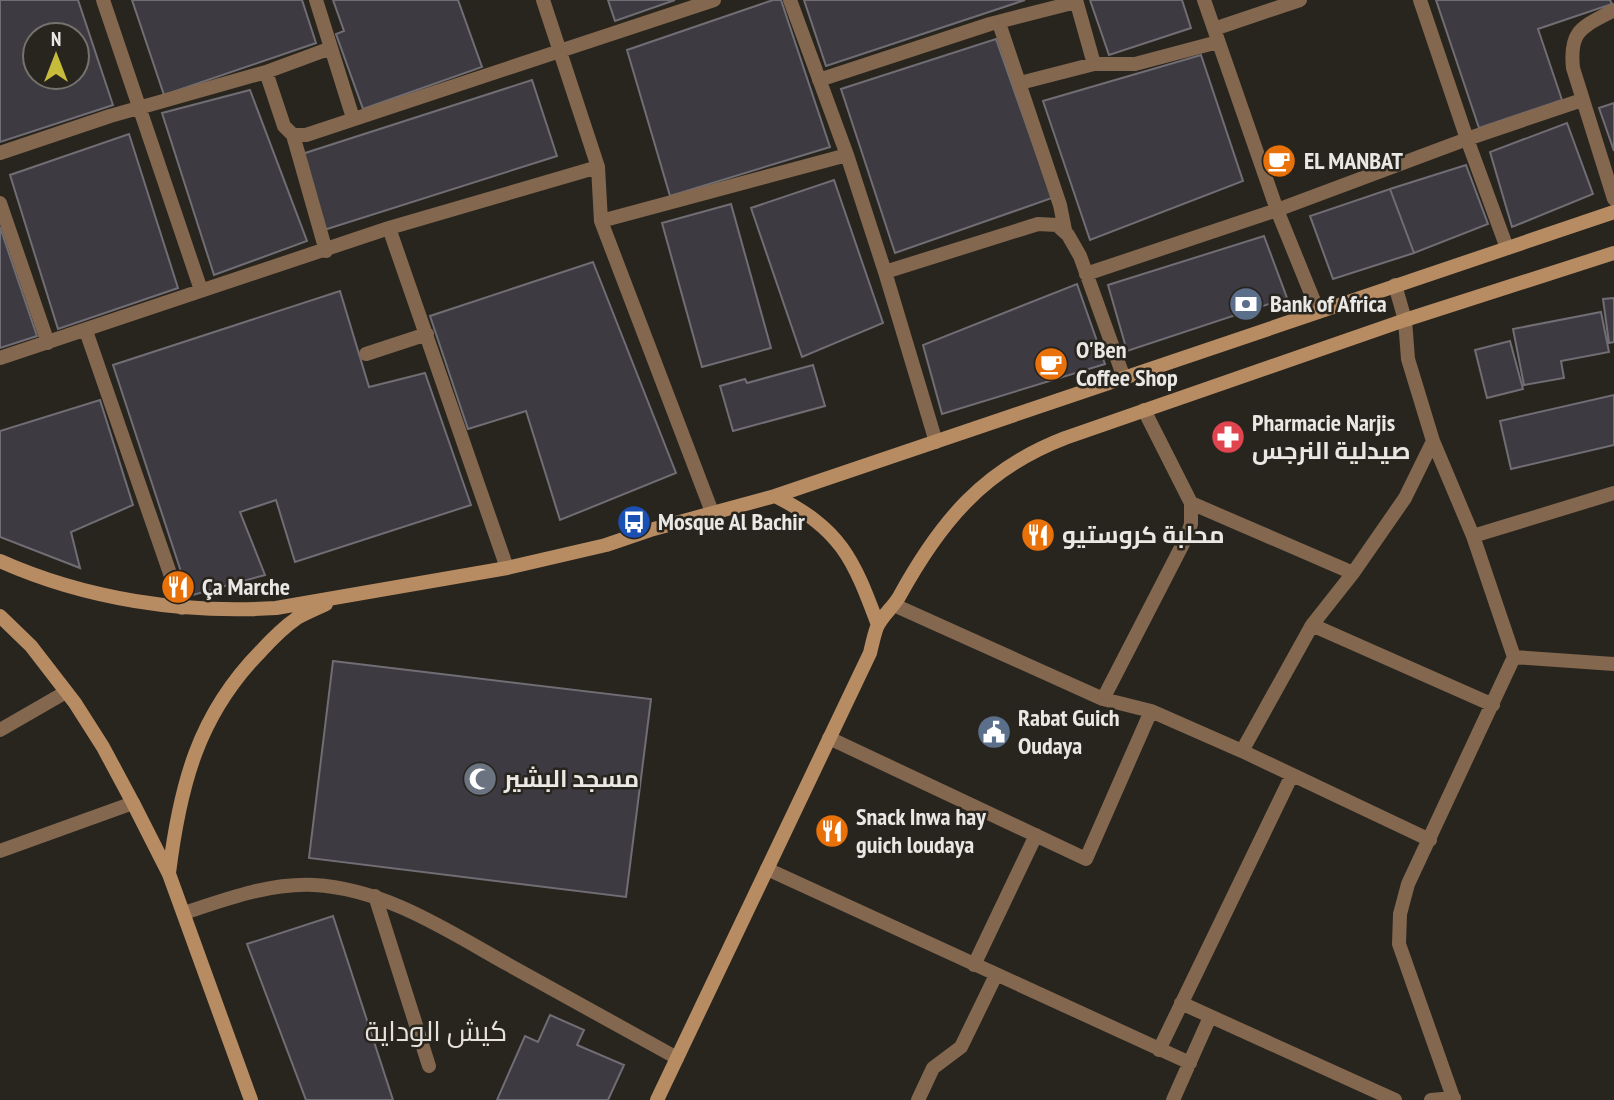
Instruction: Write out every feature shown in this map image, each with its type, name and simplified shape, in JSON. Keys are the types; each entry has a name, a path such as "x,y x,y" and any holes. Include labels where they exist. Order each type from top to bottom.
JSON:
{"street":[{"path":"103,0 201,290"},
{"path":"316,0 353,118"},
{"path":"543,0 598,167 601,221 712,513"},
{"path":"790,0 848,155 936,442"},
{"path":"1205,0 1277,210 1318,311"},
{"path":"1020,83 1094,64 1135,64 1216,36 1300,0"},
{"path":"1420,0 1466,139 1507,248"},
{"path":"293,135 306,135 711,1"},
{"path":"820,80 990,24 1076,1 1094,64"},
{"path":"1614,10 1590,23 1573,41 1573,68 1614,199"},
{"path":"999,23 1060,205 1065,230 1080,256 1124,378"},
{"path":"0,153 110,116 140,110 266,72 331,48"},
{"path":"266,72 284,126 293,135 326,251"},
{"path":"1086,274 1277,210 1466,139 1582,100"},
{"path":"601,221 848,155"},
{"path":"0,358 389,228 598,167"},
{"path":"0,203 48,342"},
{"path":"0,561 66,585 100,594 182,608 237,611 276,608 507,568 606,545 775,496 1614,212"},
{"path":"885,272 1038,224 1057,225 1065,230"},
{"path":"389,228 507,568"},
{"path":"657,1100 870,653 878,625 894,605 915,566 937,536 959,508 985,484 1011,463 1036,449 1405,320 1614,253"},
{"path":"1395,285 1405,320 1408,359 1433,441 1473,536 1514,657 1408,884 1400,914 1399,944 1454,1099 1431,1100"},
{"path":"86,331 182,608"},
{"path":"366,354 427,334"},
{"path":"1103,699 1191,524 1191,503 1144,410"},
{"path":"1242,751 1312,625 1353,573 1405,498 1433,441"},
{"path":"1473,536 1614,493"},
{"path":"775,496 817,520 835,538 861,580 878,625"},
{"path":"1191,503 1353,573"},
{"path":"169,874 176,819 188,772 206,725 228,689 248,664 297,618 338,598"},
{"path":"894,605 1103,699 1151,711 1430,840"},
{"path":"0,616 31,646 66,692 103,747 133,803 169,874 251,1100"},
{"path":"1312,625 1493,705"},
{"path":"1514,657 1614,664"},
{"path":"0,730 66,692"},
{"path":"829,738 1086,859 1151,711"},
{"path":"1159,1050 1292,775"},
{"path":"0,851 133,803"},
{"path":"974,965 1036,835"},
{"path":"767,869 1190,1063"},
{"path":"184,913 234,896 272,888 311,885 344,888 375,896 422,917 677,1058"},
{"path":"375,896 429,1066"},
{"path":"918,1100 933,1068 961,1046 996,975"},
{"path":"1181,1003 1395,1100"},
{"path":"1173,1100 1210,1017"}],"building":[{"path":"0,0 78,0 85,21 21,21 21,91 91,91 91,39 113,105 0,142"},
{"path":"132,0 302,0 316,43 164,95"},
{"path":"333,0 458,0 482,67 363,109 336,34 344,31"},
{"path":"608,0 675,0 615,21"},
{"path":"773,0 781,0 830,147 670,196 627,50"},
{"path":"804,0 1025,0 826,66"},
{"path":"1090,0 1182,0 1191,28 1109,55"},
{"path":"1436,0 1610,0 1612,4 1538,29 1562,100 1479,128"},
{"path":"996,39 1052,198 895,253 841,89"},
{"path":"1201,55 1243,181 1090,240 1043,101"},
{"path":"532,80 557,156 324,230 299,155"},
{"path":"250,90 307,241 214,275 162,113"},
{"path":"1614,103 1614,151 1599,108"},
{"path":"1567,123 1593,194 1512,227 1490,152"},
{"path":"129,134 178,288 58,329 10,175"},
{"path":"1466,165 1488,224 1414,253 1390,189"},
{"path":"834,180 883,323 802,357 751,208"},
{"path":"1390,189 1414,253 1333,279 1310,216"},
{"path":"731,204 771,348 702,367 662,223"},
{"path":"0,227 37,336 0,348"},
{"path":"1264,236 1287,298 1127,351 1108,285"},
{"path":"593,262 676,473 560,520 526,411 468,429 430,316"},
{"path":"1077,284 1105,364 942,414 923,345"},
{"path":"340,291 369,387 425,373 471,505 295,562 276,500 240,512 265,575 189,596 113,365"},
{"path":"1614,298 1614,342 1609,343 1603,299"},
{"path":"1601,312 1609,352 1561,361 1564,378 1524,385 1513,329"},
{"path":"1510,341 1523,389 1487,398 1475,350"},
{"path":"813,365 825,406 733,431 720,386 745,379 747,383"},
{"path":"1614,395 1614,445 1511,469 1500,421"},
{"path":"100,400 133,505 71,532 80,568 0,537 0,431"},
{"name":"مسجد البشير","path":"333,661 651,699 626,897 309,858"},
{"path":"333,916 393,1100 306,1100 247,944"},
{"path":"550,1015 584,1030 577,1045 624,1065 608,1100 497,1100 525,1036 538,1042"}],"place":[{"name":"EL MANBAT","path":"1279,161"},
{"name":"Bank of Africa","path":"1246,304"},
{"name":"O'Ben Coffee Shop","path":"1051,364"},
{"name":"Pharmacie Narjis صيدلية النرجس","path":"1228,437"},
{"name":"Mosque Al Bachir","path":"634,522"},
{"name":"محلبة كروستيو","path":"1038,535"},
{"name":"Ça Marche","path":"178,587"},
{"name":"Rabat Guich Oudaya","path":"994,732"},
{"name":"مسجد البشير","path":"480,779"},
{"name":"Snack Inwa hay guich loudaya","path":"832,831"}],"district":[{"name":"كيش الوداية","path":"436,1031"}]}
